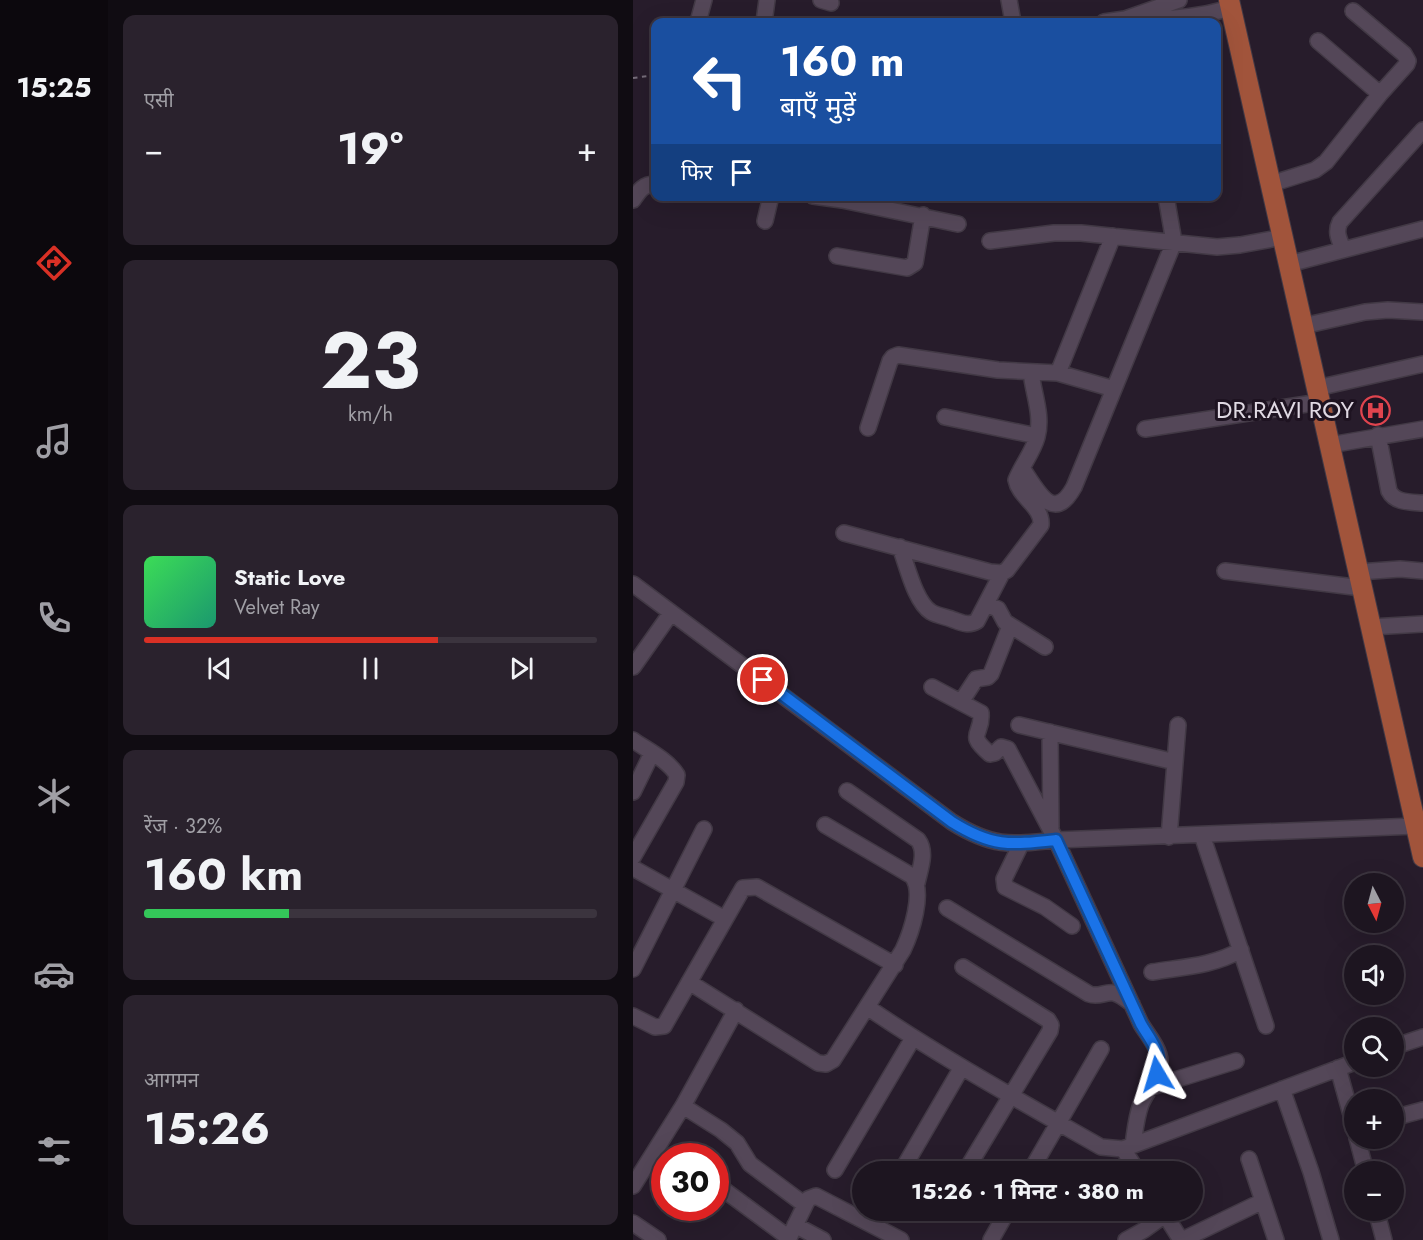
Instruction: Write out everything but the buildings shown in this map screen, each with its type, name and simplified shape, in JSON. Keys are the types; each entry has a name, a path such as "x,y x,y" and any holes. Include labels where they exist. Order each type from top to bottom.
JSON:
{"main road":[{"path":"1230,4 1420,841"}],"street":[{"path":"699,18 704,0"},
{"path":"765,18 767,0"},
{"path":"1009,0 1012,18"},
{"path":"1125,18 1179,0"},
{"path":"1185,18 1205,15 1230,4"},
{"path":"1271,184 1315,170 1326,162 1407,64 1407,57 1353,11"},
{"path":"1318,41 1380,94"},
{"path":"1343,249 1337,233 1340,222 1423,130"},
{"path":"633,200 642,187 651,184"},
{"path":"765,221 770,201"},
{"path":"857,201 959,224"},
{"path":"1022,468 1044,500 1052,504 1061,504 1068,499 1174,243 1167,201"},
{"path":"837,256 907,268 912,266 915,263 923,215"},
{"path":"1289,264 1423,230"},
{"path":"990,241 1054,233 1113,236 1217,247 1283,237"},
{"path":"1058,373 1113,236"},
{"path":"1303,326 1365,312 1388,310 1423,312"},
{"path":"868,428 893,357 898,355 970,366 1058,373 1114,388"},
{"path":"1145,429 1318,395 1423,364"},
{"path":"844,533 990,572 1002,573 1008,570 1041,525 1040,514 1017,485 1016,480 1037,436 1039,423 1031,372"},
{"path":"945,417 1037,436"},
{"path":"1330,445 1423,429"},
{"path":"1378,435 1392,497 1398,500 1423,503"},
{"path":"900,547 917,594 924,606 932,612 966,624 977,621 1002,573"},
{"path":"1225,571 1360,580 1400,569 1423,571"},
{"path":"633,584 952,822 988,841 1021,844 1053,835 1169,837 1202,835 1420,841"},
{"path":"986,604 998,609 1010,626 1045,647"},
{"path":"633,667 671,614"},
{"path":"1371,627 1423,624"},
{"path":"961,702 976,679 988,677 991,674 1010,626"},
{"path":"932,687 981,713 976,731 979,744 990,754 996,753 1001,747 1008,749 1053,835 1160,1060 1157,1074 1135,1122 1128,1147 1134,1161"},
{"path":"1019,725 1175,762"},
{"path":"1169,837 1177,725"},
{"path":"1050,732 1053,835"},
{"path":"633,740 674,770 677,776 676,782 633,857"},
{"path":"633,792 652,753"},
{"path":"689,982 818,1063 827,1064 833,1060 895,965 910,937 923,854 918,840 847,790"},
{"path":"825,825 912,876 917,883"},
{"path":"633,969 704,829"},
{"path":"1202,835 1266,1026"},
{"path":"1021,844 1003,879 1005,887 1045,907 1072,926"},
{"path":"633,868 725,918"},
{"path":"633,1016 655,1027 661,1027 743,888 750,886 757,887 895,965"},
{"path":"947,908 1089,994 1095,996 1111,992 1117,993 1132,1004"},
{"path":"1152,972 1220,961 1241,950"},
{"path":"963,967 1049,1020 1051,1025 1050,1031 972,1161"},
{"path":"867,1007 912,1038 1101,1147 1128,1147 1344,1066"},
{"path":"633,1186 683,1106 736,1010"},
{"path":"1404,1043 1423,1036"},
{"path":"835,1170 912,1038"},
{"path":"1036,1161 1101,1049"},
{"path":"1149,1088 1236,1061"},
{"path":"907,1161 962,1067"},
{"path":"1338,1068 1344,1090"},
{"path":"1282,1089 1311,1172 1331,1240"},
{"path":"683,1106 721,1130 737,1143 750,1164 805,1205"},
{"path":"1404,1115 1423,1110"},
{"path":"1249,1159 1276,1240"},
{"path":"729,1193 791,1234 823,1240"},
{"path":"791,1234 808,1199 816,1196 852,1209"},
{"path":"1168,1221 1181,1240 1263,1201"},
{"path":"879,1221 901,1240"},
{"path":"991,1240 1002,1221"},
{"path":"1126,1240 1145,1230 1155,1221"},
{"path":"1380,1221 1385,1240"},
{"path":"633,1223 658,1240"}],"path":[{"path":"633,78 651,76"}],"place":[{"name":"DR.RAVI ROY","path":"1375,410"}],"route":[{"path":"763,680 969,833 988,841 1004,844 1056,840 1141,1024 1156,1049 1160,1060 1157,1074"}]}
